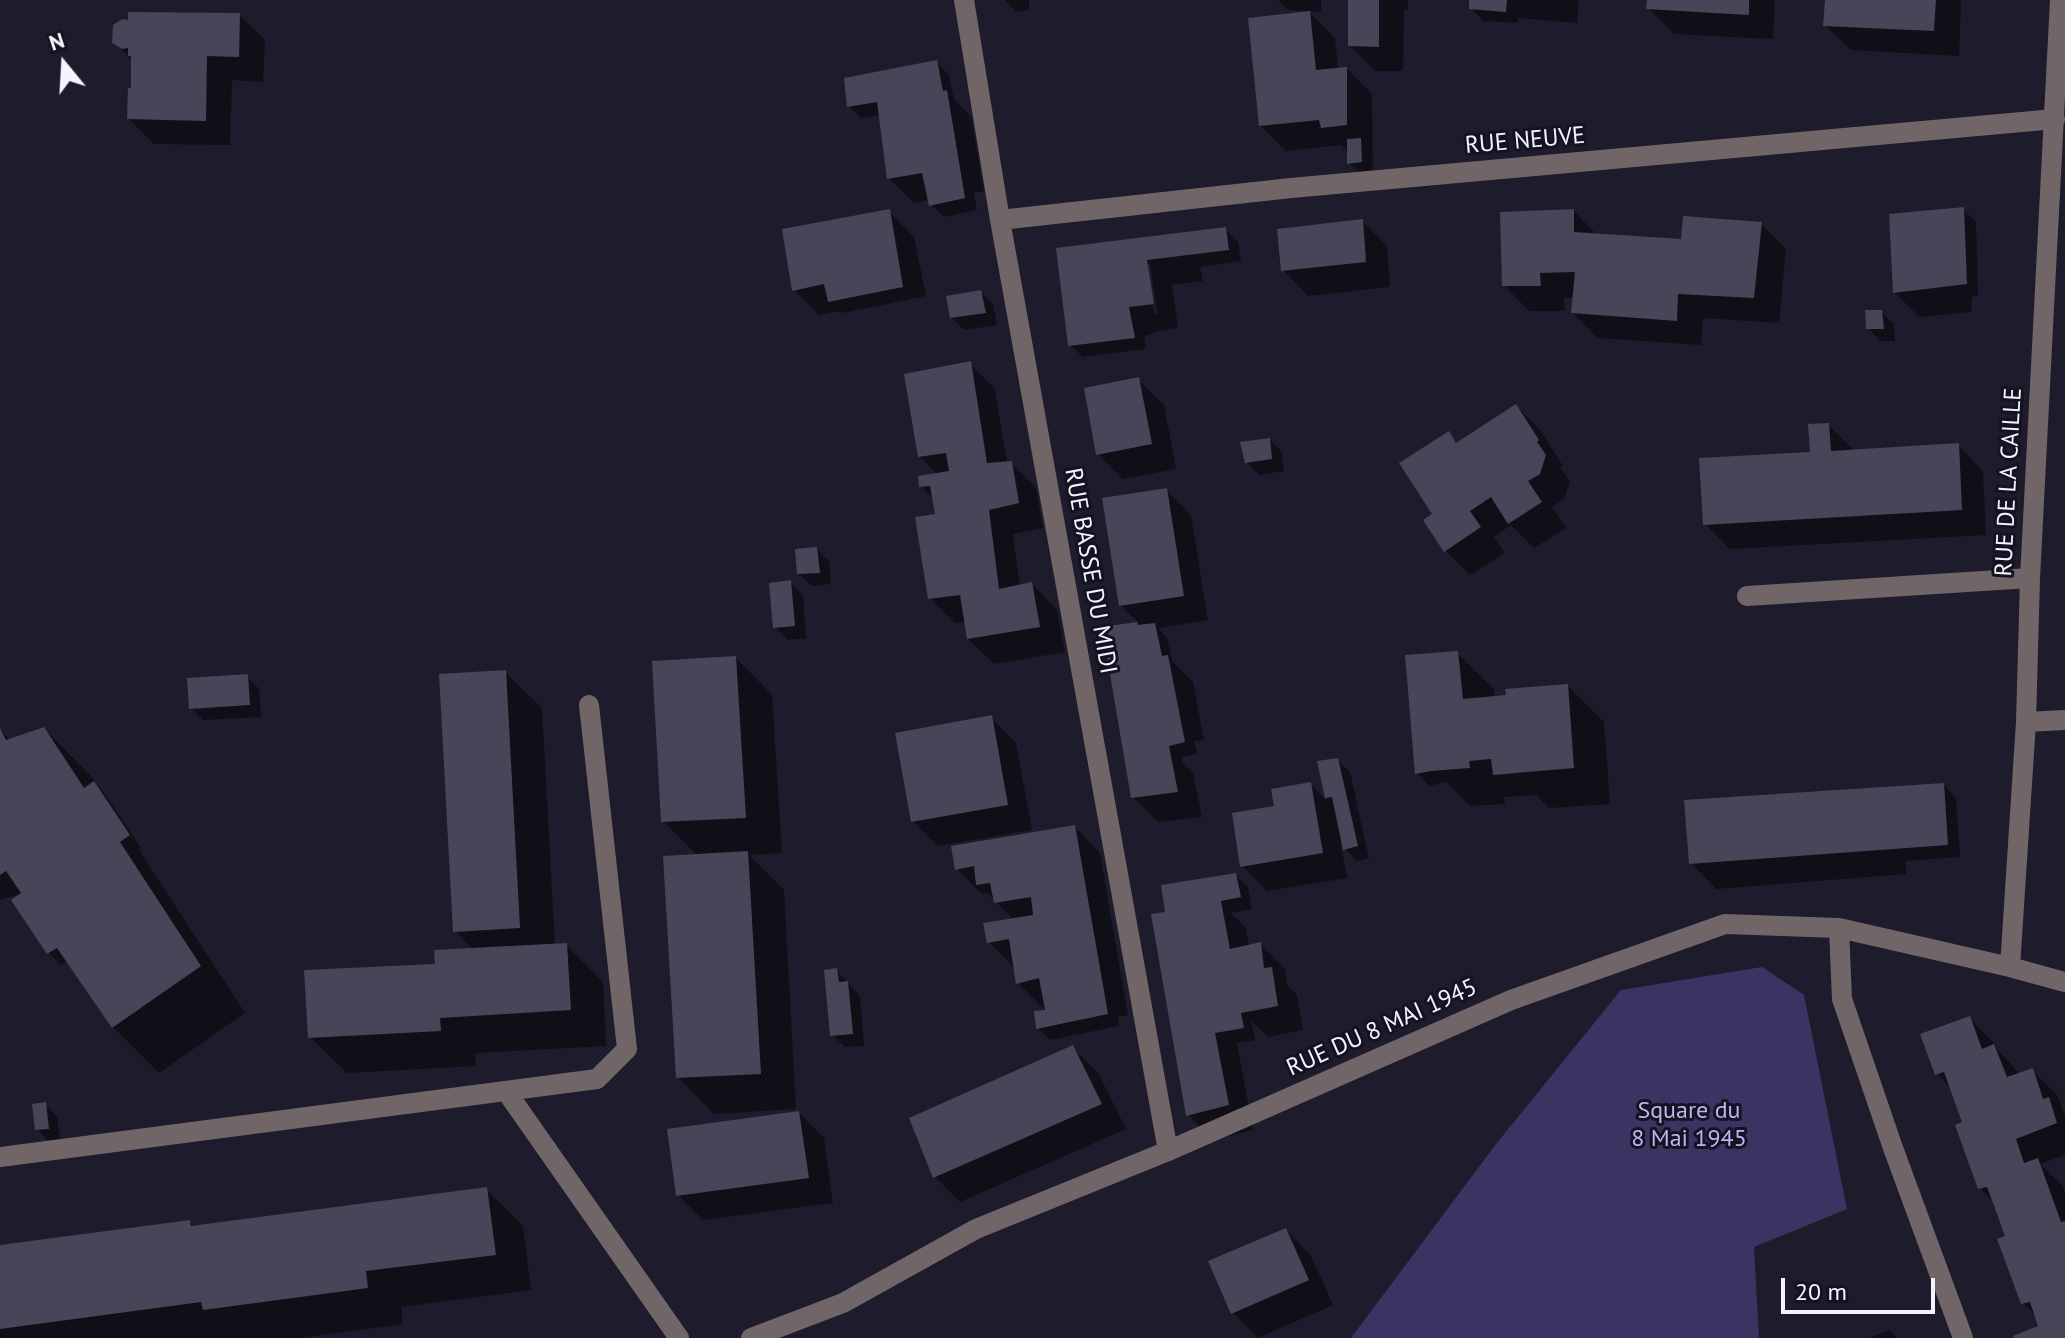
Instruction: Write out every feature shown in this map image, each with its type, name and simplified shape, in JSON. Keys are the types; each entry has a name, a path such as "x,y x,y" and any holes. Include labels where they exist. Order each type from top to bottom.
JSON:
{"street":[{"name":"RUE BASSE DU MIDI","path":"964,0 1000,220 1168,1151"},
{"name":"RUE DE LA CAILLE","path":"2010,967 2026,722 2030,578 2060,0"},
{"name":"RUE NEUVE","path":"1000,220 1291,188 2055,119"},
{"path":"1747,596 2030,578"},
{"path":"0,1157 597,1079 627,1049 589,705"},
{"path":"2026,722 2065,720"},
{"name":"RUE DU 8 MAI 1945","path":"751,1338 843,1303 976,1229 1168,1151 1511,1000 1725,924 1839,928 2065,982"},
{"path":"1839,928 1842,999 1963,1338"},
{"path":"506,1091 679,1338"}],"green space":[{"name":"Square du 8 Mai 1945","path":"1762,967 1804,995 1847,1209 1754,1247 1759,1338 1351,1338 1496,1144 1621,990"}],"building":[{"path":"1348,0 1379,0 1379,47 1348,46"},
{"path":"1469,0 1507,0 1506,12 1469,9"},
{"path":"1647,0 1749,0 1749,15 1646,9"},
{"path":"1825,0 1936,0 1934,31 1823,26"},
{"path":"1310,11 1316,70 1347,67 1347,125 1321,128 1319,120 1259,126 1248,18"},
{"path":"128,12 240,13 239,57 207,56 206,121 127,119 131,56 128,56 128,48 122,49 112,43 113,25 122,19 128,20"},
{"path":"937,60 943,91 947,90 965,198 929,206 922,173 887,179 877,102 847,107 844,78"},
{"path":"1361,138 1362,162 1347,164 1347,139"},
{"path":"1964,207 1967,284 1893,293 1889,214"},
{"path":"890,209 903,287 828,302 824,284 792,291 782,229"},
{"path":"1574,209 1574,232 1681,239 1683,216 1762,222 1754,298 1678,294 1677,321 1571,313 1575,272 1540,273 1541,286 1502,286 1500,212"},
{"path":"1363,219 1366,262 1281,271 1277,229"},
{"path":"1226,227 1229,250 1147,260 1154,304 1129,307 1135,338 1068,346 1056,248"},
{"path":"981,290 986,313 950,318 946,296"},
{"path":"1865,310 1882,310 1884,329 1866,329"},
{"path":"971,361 987,463 1012,461 1019,503 989,510 999,589 1032,582 1040,627 967,639 960,595 928,599 915,517 935,514 930,486 919,487 918,476 949,471 946,453 918,457 904,374"},
{"path":"1139,377 1152,444 1096,455 1084,388"},
{"path":"1516,404 1546,455 1540,474 1528,481 1542,502 1508,524 1491,497 1470,511 1481,527 1444,552 1423,520 1432,514 1399,463 1449,431 1456,443"},
{"path":"1829,423 1831,451 1959,443 1962,510 1703,525 1699,458 1810,452 1808,424"},
{"path":"1270,438 1272,459 1245,463 1240,442"},
{"path":"1167,488 1184,596 1119,606 1102,498"},
{"path":"817,547 820,573 797,574 795,549"},
{"path":"791,580 795,626 773,628 769,583"},
{"path":"1137,622 1138,625 1155,623 1162,656 1168,655 1185,742 1169,746 1178,792 1131,798 1102,627"},
{"path":"1458,651 1463,699 1506,695 1505,689 1568,684 1574,768 1493,775 1491,759 1469,761 1470,768 1415,774 1405,655"},
{"path":"736,656 746,818 661,822 652,661"},
{"path":"506,670 520,928 453,932 439,674"},
{"path":"248,674 250,705 189,709 187,678"},
{"path":"992,715 1008,805 911,822 895,733"},
{"path":"44,727 84,788 94,781 130,835 120,842 201,966 112,1028 57,948 47,954 11,900 21,893 6,871 0,875 0,728 6,740"},
{"path":"1338,758 1358,846 1343,850 1332,797 1325,798 1317,761"},
{"path":"1311,782 1323,853 1240,867 1232,813 1274,806 1271,789"},
{"path":"1944,783 1948,845 1689,864 1684,800"},
{"path":"1075,825 1108,1014 1036,1029 1034,1011 1045,1010 1039,978 1016,984 1009,939 987,943 983,923 1033,915 1031,897 994,903 990,883 976,885 974,866 955,870 951,846"},
{"path":"748,851 761,1074 676,1078 663,856"},
{"path":"1236,873 1241,897 1221,901 1230,949 1261,942 1264,968 1272,967 1278,1006 1241,1013 1244,1028 1215,1033 1229,1105 1186,1116 1151,914 1165,912 1161,885"},
{"path":"567,943 571,1010 440,1018 441,1031 308,1038 304,970 435,964 434,950"},
{"path":"837,968 839,982 848,981 853,1034 830,1036 824,970"},
{"path":"1970,1016 1982,1049 1994,1044 2007,1077 2033,1068 2043,1099 2049,1097 2057,1123 2016,1139 2024,1163 2038,1158 2061,1222 2065,1221 2065,1338 2013,1336 2038,1326 2030,1302 2021,1304 1997,1239 2005,1236 1987,1187 1978,1189 1955,1125 1962,1122 1944,1072 1935,1075 1920,1034"},
{"path":"1073,1045 1102,1104 933,1178 909,1118"},
{"path":"46,1102 49,1129 35,1130 32,1104"},
{"path":"799,1111 809,1178 676,1196 667,1129"},
{"path":"487,1187 496,1255 366,1271 368,1288 203,1310 201,1302 0,1329 0,1245 190,1220 191,1226"},
{"path":"1286,1228 1309,1280 1231,1314 1208,1261"}]}
